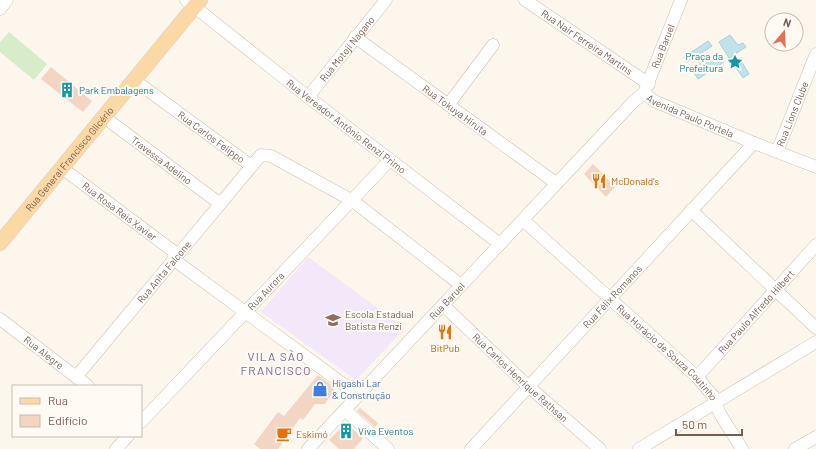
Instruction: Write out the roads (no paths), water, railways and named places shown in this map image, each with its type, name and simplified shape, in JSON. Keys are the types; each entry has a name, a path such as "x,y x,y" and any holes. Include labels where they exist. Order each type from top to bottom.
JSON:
{"main road":[{"name":"Rua General Francisco Glicério","path":"0,243 134,80 194,2"}],"street":[{"path":"0,9 7,0"},
{"name":"Rua Motoji Nagano","path":"308,97 386,0"},
{"name":"Rua Nair Ferreira Martins","path":"525,0 646,89"},
{"name":"Rua Baruel","path":"646,89 681,0"},
{"name":"Rua Vereador Antônio Renzi Primo","path":"194,2 308,97 500,244"},
{"name":"Rua Tokuya Hiruta","path":"355,37 556,183"},
{"path":"448,105 493,44"},
{"name":"Rua Lions Clube","path":"777,152 816,54"},
{"name":"Rua Carlos Felippo","path":"134,80 250,165 260,155 271,156 353,200"},
{"name":"Avenida Paulo Portela","path":"586,153 646,89 654,101 816,167"},
{"name":"Travessa Adelino","path":"104,117 219,203"},
{"name":"Rua Félix Romanos","path":"471,449 609,298 754,143"},
{"name":"Rua Baruel","path":"308,449 556,183 586,153"},
{"name":"Rua Aurora","path":"142,421 390,160"},
{"name":"Rua Anita Falcone","path":"76,377 250,165"},
{"name":"Rua Rosa Reis Xavier","path":"62,168 358,395"},
{"path":"353,200 461,285"},
{"path":"691,210 816,328"},
{"name":"Rua Horácio de Souza Coutinho","path":"523,220 697,377 708,390 716,403 720,414 742,449"},
{"name":"Rua Paulo Alfredo Hilbert","path":"697,377 816,246"},
{"name":"Rua Carlos Henrique Rathsan","path":"442,305 528,386 600,449"},
{"name":"Rua Alegre","path":"0,319 87,385"},
{"path":"639,449 816,342"},
{"path":"344,410 388,449"},
{"path":"116,449 127,437"},
{"path":"796,449 816,437"}],"water":[{"path":"730,35 738,45 743,43 746,47 729,58 719,42"},
{"path":"708,41 712,46 687,62 684,57"},
{"path":"718,53 724,62 698,79 691,69"},
{"path":"740,59 749,74 743,78 733,63"}],"place":[{"name":"Praça da Prefeitura","path":"735,62"},
{"name":"Park Embalagens","path":"67,90"},
{"name":"McDonald's","path":"599,181"},
{"name":"Escola Estadual Batista Renzi","path":"333,320"},
{"name":"BitPub","path":"445,332"},
{"name":"Higashi Lar & Construção","path":"320,389"},
{"name":"Viva Eventos","path":"346,431"},
{"name":"Eskimó","path":"284,434"}],"district":[{"name":"VILA SÃO FRANCISCO","path":"276,364"}]}
